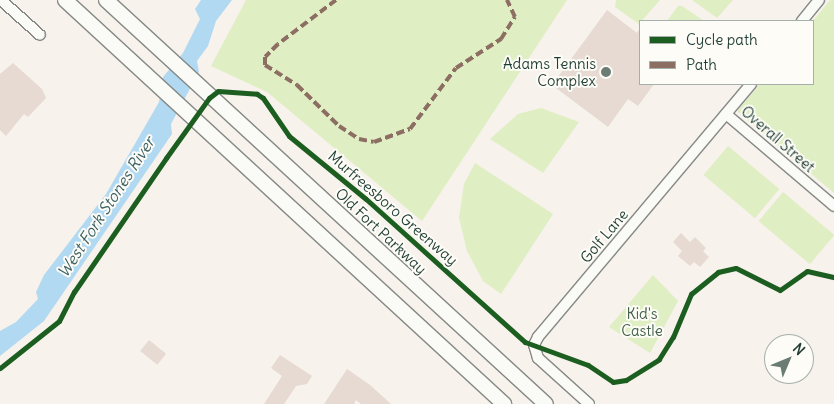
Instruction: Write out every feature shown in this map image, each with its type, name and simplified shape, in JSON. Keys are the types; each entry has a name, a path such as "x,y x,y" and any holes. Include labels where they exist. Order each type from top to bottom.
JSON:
{"main road":[{"path":"65,0 504,404"},
{"name":"Old Fort Parkway","path":"106,0 546,404"}],"street":[{"path":"1,0 40,35"},
{"path":"803,20 819,0"},
{"name":"Golf Lane","path":"589,404 538,358 534,345 538,337 750,85"},
{"name":"Overall Street","path":"726,114 834,206"}],"green space":[{"path":"246,0 567,0 422,221 267,92 211,66"},
{"path":"616,0 660,0 642,20 639,20 639,24 615,7"},
{"path":"692,0 733,0 717,18"},
{"path":"830,0 834,0 834,193 737,111 759,85 814,85 814,20"},
{"path":"678,6 682,6 703,20 668,20"},
{"path":"541,108 579,122 543,173 490,139 518,114"},
{"path":"728,146 779,189 755,218 704,175"},
{"path":"475,163 553,214 501,294 483,281 467,251 459,218 464,184"},
{"path":"783,192 834,235 810,264 759,221"},
{"name":"Kid's Castle","path":"653,275 678,301 650,353 609,327"}],"water":[{"name":"West Fork Stones River","path":"201,0 232,0 216,21 208,46 197,61 199,72 171,124 172,134 44,321 0,356 0,331 16,322 38,299 36,292 44,275 106,194 159,102 163,77 183,53 200,19 195,9"}],"building":[{"path":"607,10 637,33 639,30 639,85 653,85 638,106 628,99 608,127 552,85"},
{"path":"13,63 42,89 46,98 28,117 24,114 6,136 0,130 0,74"},
{"path":"681,233 690,242 695,237 706,248 703,251 709,257 700,267 694,262 690,266 678,256 682,251 673,242"},
{"path":"149,340 166,354 157,365 140,351"},
{"path":"280,355 312,376 307,384 296,386 284,404 264,404 282,376 271,368"},
{"path":"347,369 370,385 391,404 361,404 356,400 354,404 324,404"}],"marked path":[{"path":"336,0 278,44 265,57 265,65 297,85 339,126 359,139 374,142 410,129 456,68 501,39 515,17 507,0"}],"cycle path":[{"name":"Murfreesboro Greenway","path":"0,368 59,321 74,292 166,158 209,98 218,91 257,94 263,98 289,136 366,199 525,342 588,365 613,382 626,380 659,359 673,337 691,294 718,272 736,268 780,290 807,271 834,277"}],"place":[{"name":"Adams Tennis Complex","path":"606,72"}]}
